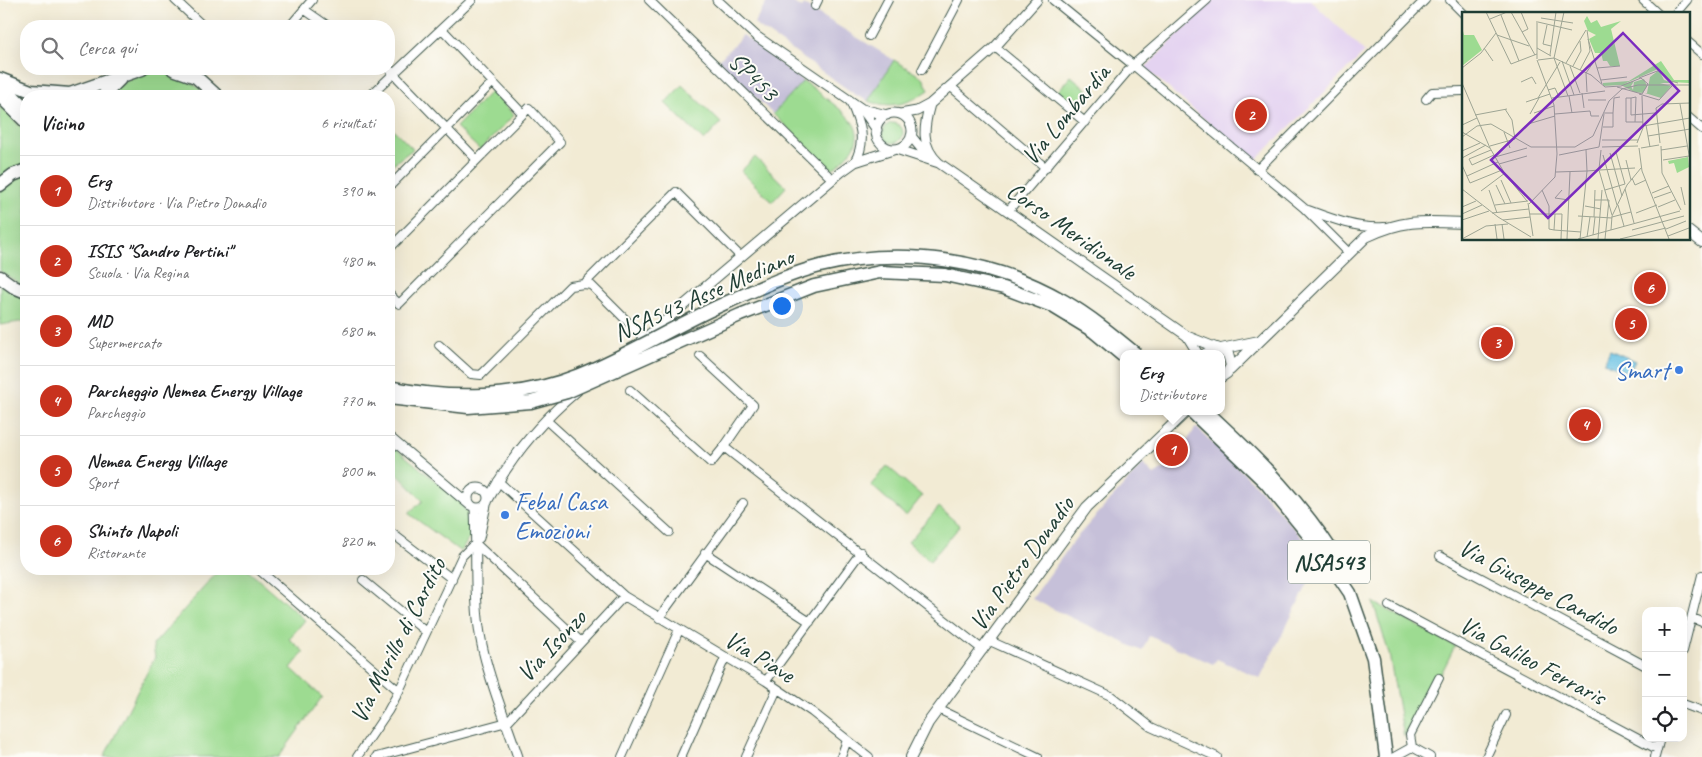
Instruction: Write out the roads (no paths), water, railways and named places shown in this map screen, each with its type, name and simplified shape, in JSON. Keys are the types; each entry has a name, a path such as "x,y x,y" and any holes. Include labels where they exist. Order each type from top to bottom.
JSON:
{"highway":[{"path":"85,90 124,75"},
{"path":"109,90 124,75"},
{"path":"190,75 196,77 210,90"},
{"path":"0,79 29,90"},
{"path":"0,83 20,103"},
{"path":"0,96 20,116"},
{"path":"0,185 20,172"},
{"name":"NSA543 Asse Mediano","path":"395,388 457,395 511,392 537,387 578,375 729,301 820,266 873,259 909,257 941,260 996,271 1064,302 1099,324 1131,350"},
{"name":"NSA543 Asse Mediano","path":"395,399 468,407 531,402 567,392 740,315 814,286 880,272 945,276 1004,288 1052,306 1093,331 1120,354"},
{"path":"0,277 20,290"},
{"name":"NSA543","path":"1193,415 1266,484 1320,548 1350,593 1373,658 1386,757"},
{"name":"NSA543","path":"1210,415 1279,482 1324,537 1351,583 1360,602 1377,656 1394,757"}],"main road":[{"path":"1225,374 1348,252 1366,237 1386,227 1408,222 1462,223"},
{"path":"1690,232 1702,242"},
{"path":"1219,349 1260,341"},
{"path":"1225,354 1230,358 1225,372"},
{"name":"Via Pietro Donadio","path":"911,757 928,723 1087,507 1185,415"}],"street":[{"path":"175,0 197,20"},
{"path":"296,20 312,0"},
{"path":"395,68 442,29 469,3 459,0"},
{"name":"SP453","path":"649,0 832,179"},
{"name":"SP453","path":"717,0 756,36 851,102 862,109 887,115"},
{"path":"868,36 888,0"},
{"path":"922,70 959,0"},
{"path":"935,162 882,144 877,130 880,121 887,115 917,111 930,104 995,47 1037,0"},
{"name":"Via Lombardia","path":"1053,0 1133,65"},
{"name":"Via Lombardia","path":"1008,212 1133,65 1207,0"},
{"path":"1257,170 1425,0"},
{"path":"1450,0 1462,12"},
{"path":"1643,0 1656,12"},
{"path":"1677,12 1687,0"},
{"path":"305,10 319,20"},
{"path":"442,29 523,114"},
{"path":"1690,44 1702,54"},
{"path":"995,47 1085,122"},
{"path":"1133,65 1304,208 1348,252"},
{"path":"395,74 477,160"},
{"path":"375,90 388,75"},
{"path":"395,181 493,82"},
{"name":"Corso Meridionale","path":"950,86 1046,168"},
{"path":"1426,99 1432,92 1462,91"},
{"path":"851,102 861,123 863,134 860,154 855,162"},
{"path":"930,104 924,136 935,162"},
{"path":"395,243 529,108 560,142 399,304 395,300"},
{"name":"SP453","path":"862,109 877,130"},
{"path":"477,546 487,503 498,481 510,461 546,420 575,392 644,338 832,179 855,162 907,144 911,136 910,121 900,114"},
{"path":"1690,119 1702,129"},
{"path":"911,136 935,162"},
{"name":"Corso Meridionale","path":"935,162 1187,336"},
{"path":"584,284 676,192 740,256"},
{"path":"1304,208 1354,224 1372,228 1386,227"},
{"path":"439,345 471,374 481,375 570,286 584,284 591,285 644,338"},
{"path":"1187,336 1219,349"},
{"path":"1187,336 1196,350"},
{"path":"630,390 711,463 753,405 700,356"},
{"path":"546,420 669,532"},
{"path":"395,442 472,507"},
{"path":"724,447 983,650"},
{"path":"433,474 450,485 485,491 487,503"},
{"path":"498,481 474,490 468,498 472,507 477,546 478,615 481,643 490,679 518,757"},
{"name":"Via Piave","path":"498,481 624,596 766,681 869,757"},
{"path":"472,507 487,503"},
{"path":"659,618 743,503"},
{"path":"395,536 452,579"},
{"path":"477,546 581,642"},
{"name":"Via Murillo di Cardito","path":"357,757 399,691 467,550 477,546"},
{"path":"766,681 860,552"},
{"path":"705,553 810,622"},
{"name":"Via Giuseppe Candido","path":"1440,556 1642,664"},
{"path":"265,575 399,691"},
{"path":"1687,636 1702,579"},
{"path":"363,580 426,632"},
{"name":"Via Isonzo","path":"507,722 624,596"},
{"name":"Via Galileo Ferraris","path":"1389,606 1656,753"},
{"path":"1692,618 1702,622"},
{"path":"622,757 679,630"},
{"path":"990,641 1111,696 1152,727 1217,757"},
{"path":"681,757 725,658"},
{"path":"1412,747 1410,735 1439,678"},
{"path":"746,757 777,689"},
{"path":"1687,705 1702,711"},
{"path":"938,709 1038,757"},
{"path":"1486,757 1506,715"},
{"path":"376,757 507,722"},
{"path":"841,757 847,740"},
{"path":"1394,757 1412,747"},
{"path":"1412,747 1430,757"}],"water":[{"path":"1610,350 1635,361 1629,373 1604,363"}],"place":[{"name":"ISIS \"Sandro Pertini\"","path":"1251,115"},
{"name":"Shinto Napoli","path":"1650,288"},
{"name":"Nemea Energy Village","path":"1631,324"},
{"name":"MD","path":"1497,343"},
{"name":"Smart","path":"1679,370"},
{"name":"Parcheggio Nemea Energy Village","path":"1585,425"},
{"name":"Erg","path":"1172,450"},
{"name":"Febal Casa Emozioni","path":"505,515"}]}
